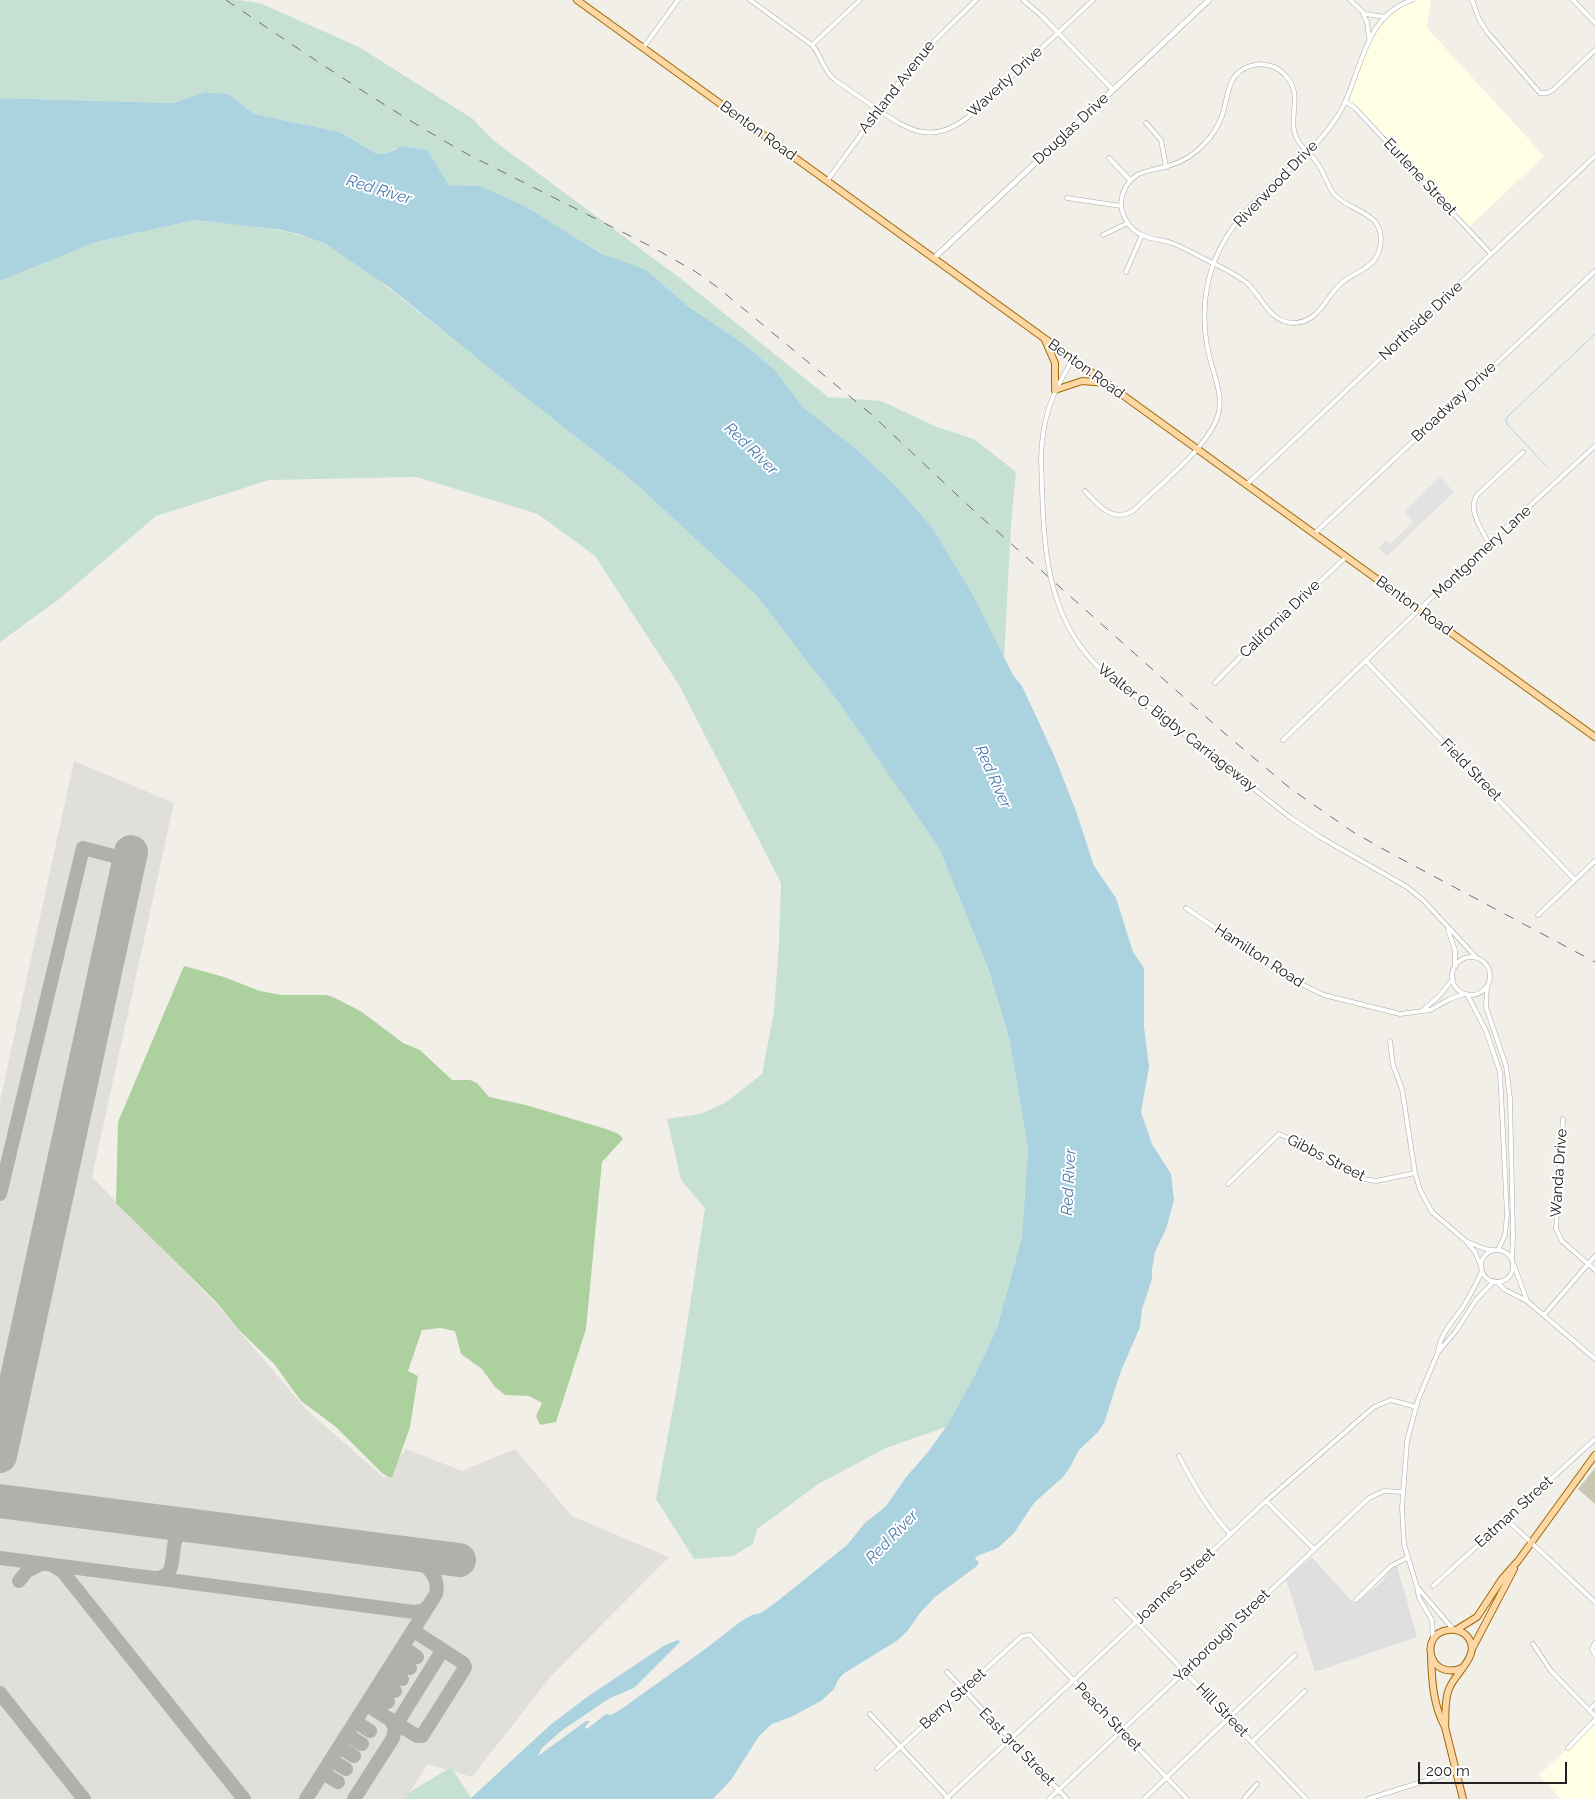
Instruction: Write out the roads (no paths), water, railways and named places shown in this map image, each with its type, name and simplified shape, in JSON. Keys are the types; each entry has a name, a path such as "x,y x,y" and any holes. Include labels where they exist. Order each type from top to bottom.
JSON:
{"main road":[{"name":"Benton Road","path":"577,0 1595,738"},
{"path":"1044,338 1055,363 1055,390 1082,381 1107,384"},
{"path":"1462,1799 1445,1727 1440,1719 1434,1695 1430,1651 1433,1640 1441,1632 1455,1630 1477,1617 1502,1579 1518,1561 1595,1455"},
{"path":"1445,1727 1447,1695 1455,1676 1469,1660 1472,1650 1518,1561"},
{"path":"1455,1630 1466,1635 1472,1650"},
{"path":"1431,1656 1438,1666 1444,1669 1456,1670 1462,1668"}],"street":[{"path":"643,48 678,0"},
{"path":"750,0 812,45 860,0"},
{"name":"Ashland Avenue","path":"826,181 921,53 976,0"},
{"path":"1023,0 1038,12 1113,90"},
{"name":"Waverly Drive","path":"812,45 818,52 831,77 898,124 917,131 932,132 952,127 968,117 1093,0"},
{"name":"Douglas Drive","path":"934,258 1209,0"},
{"path":"1350,0 1362,13 1367,22 1370,38"},
{"name":"Riverwood Drive","path":"1085,491 1105,511 1118,515 1127,514 1134,510 1197,450 1212,430 1218,417 1219,407 1216,383 1207,348 1204,320 1206,297 1214,264 1227,236 1240,216 1327,131 1346,102 1370,38 1386,17 1405,1 1412,0"},
{"path":"1472,0 1479,19 1487,32 1540,93 1547,93 1553,90 1595,50"},
{"path":"1573,0 1595,23"},
{"path":"1362,13 1386,17"},
{"path":"1260,64 1276,68 1286,75 1295,95 1293,130 1298,141 1307,152 1318,164 1336,196 1345,203 1365,212 1376,224 1379,232 1380,246 1371,264 1339,285 1316,314 1306,321 1294,323 1273,315 1244,280 1173,244 1142,235 1124,218 1121,206 1124,190 1130,180 1146,170 1166,167 1184,160 1202,146 1221,119 1227,90 1233,78 1247,67 1260,64"},
{"name":"Eurlene Street","path":"1346,102 1355,108 1491,254"},
{"path":"1146,123 1161,140 1166,167"},
{"name":"Northside Drive","path":"1246,485 1595,156"},
{"path":"1109,158 1130,180"},
{"path":"1067,198 1121,206"},
{"path":"1103,235 1128,223"},
{"path":"1126,272 1142,235"},
{"name":"Broadway Drive","path":"1314,534 1595,271"},
{"name":"Walter O. Bigby Carriageway","path":"1073,359 1055,390 1044,422 1041,460 1044,532 1048,569 1055,596 1069,628 1086,654 1106,674 1291,818 1407,887 1423,900 1476,957"},
{"name":"Montgomery Lane","path":"1283,740 1595,446"},
{"path":"1489,544 1474,513 1474,502 1478,494 1523,452"},
{"name":"California Drive","path":"1215,682 1346,557"},
{"name":"Field Street","path":"1366,661 1575,880"},
{"path":"1538,915 1595,862"},
{"name":"Hamilton Road","path":"1186,908 1289,978 1324,995 1400,1014 1430,1010 1466,994"},
{"name":"Walter O. Bigby Carriageway","path":"1447,928 1455,950 1455,967"},
{"path":"1422,1011 1439,996 1453,979 1455,967 1464,958 1476,957 1486,964 1490,975 1487,986 1486,1007 1506,1066 1510,1098 1512,1258 1527,1301"},
{"path":"1438,1352 1438,1345 1464,1305 1482,1269 1484,1257 1497,1250 1505,1235 1507,1215 1500,1072 1486,1031 1466,994 1458,989 1453,979"},
{"path":"1466,994 1478,993 1487,986"},
{"path":"1390,1041 1393,1065 1402,1089 1415,1173 1420,1190 1432,1212 1466,1241 1475,1252 1485,1276 1505,1290 1527,1301 1595,1359"},
{"name":"Wanda Drive","path":"1563,1119 1556,1229 1559,1238 1587,1265 1595,1270"},
{"name":"Gibbs Street","path":"1228,1184 1279,1134 1364,1179 1376,1180 1415,1173"},
{"path":"1466,1241 1485,1249 1503,1251 1512,1258"},
{"path":"1544,1314 1595,1256"},
{"path":"1433,1640 1432,1620 1419,1598 1407,1558 1402,1528 1407,1441 1416,1407 1438,1352 1456,1331 1476,1300 1496,1282 1507,1278 1511,1274 1513,1264"},
{"name":"Joannes Street","path":"948,1799 1266,1501 1380,1404 1396,1400 1416,1407"},
{"name":"Eatman Street","path":"1433,1586 1595,1439"},
{"path":"1179,1456 1201,1497 1230,1534"},
{"name":"Yarborough Street","path":"1049,1799 1374,1494 1384,1491 1403,1492"},
{"path":"1266,1501 1314,1549"},
{"path":"1506,1519 1595,1602"},
{"path":"1356,1600 1392,1566 1407,1558"},
{"path":"1417,1588 1455,1630"},
{"name":"Hill Street","path":"1116,1600 1306,1799"},
{"name":"Peach Street","path":"1030,1635 1188,1799"},
{"name":"Berry Street","path":"878,1768 1022,1636 1030,1635"},
{"path":"1595,1642 1592,1649 1595,1655"},
{"path":"1534,1644 1551,1670 1595,1716"},
{"path":"1144,1799 1295,1655"},
{"name":"East 3rd Street","path":"947,1672 1067,1799"},
{"path":"1252,1742 1305,1691"},
{"path":"1589,1710 1595,1704"},
{"path":"870,1714 948,1799"},
{"path":"1568,1748 1595,1720"},
{"path":"1368,1799 1457,1772"},
{"path":"1244,1799 1257,1784"}],"water":[{"name":"Red River","path":"205,92 228,94 254,114 340,132 377,154 388,153 402,146 427,150 449,185 480,186 523,205 602,254 645,269 689,307 744,344 775,370 804,408 854,447 894,484 932,527 972,593 1013,675 1022,686 1054,755 1076,811 1094,866 1116,898 1133,952 1144,968 1144,1027 1149,1067 1141,1112 1152,1144 1171,1174 1174,1200 1166,1229 1155,1252 1152,1279 1142,1309 1140,1327 1121,1371 1104,1423 1098,1432 1079,1450 1063,1477 1034,1503 1014,1533 998,1548 977,1556 975,1559 979,1562 977,1566 935,1597 898,1640 843,1674 834,1689 821,1701 791,1717 772,1724 759,1736 731,1780 713,1799 470,1799 549,1726 587,1697 665,1645 678,1640 680,1642 634,1688 610,1698 561,1731 542,1748 538,1756 586,1721 590,1721 585,1727 587,1729 606,1714 611,1715 620,1710 740,1622 752,1615 761,1613 779,1600 847,1545 865,1523 886,1506 946,1427 975,1375 997,1328 1022,1237 1028,1148 1009,1038 989,971 939,848 840,704 756,595 635,483 390,288 326,244 299,234 276,229 195,220 96,242 0,281 0,98 173,103"}],"waterway":[{"path":"1547,467 1507,424 1506,420 1595,334"}],"railway":[{"path":"226,0 407,119 469,155 652,247 696,272 717,287 871,414 972,509 1223,732 1291,789 1353,832 1595,962"}]}
